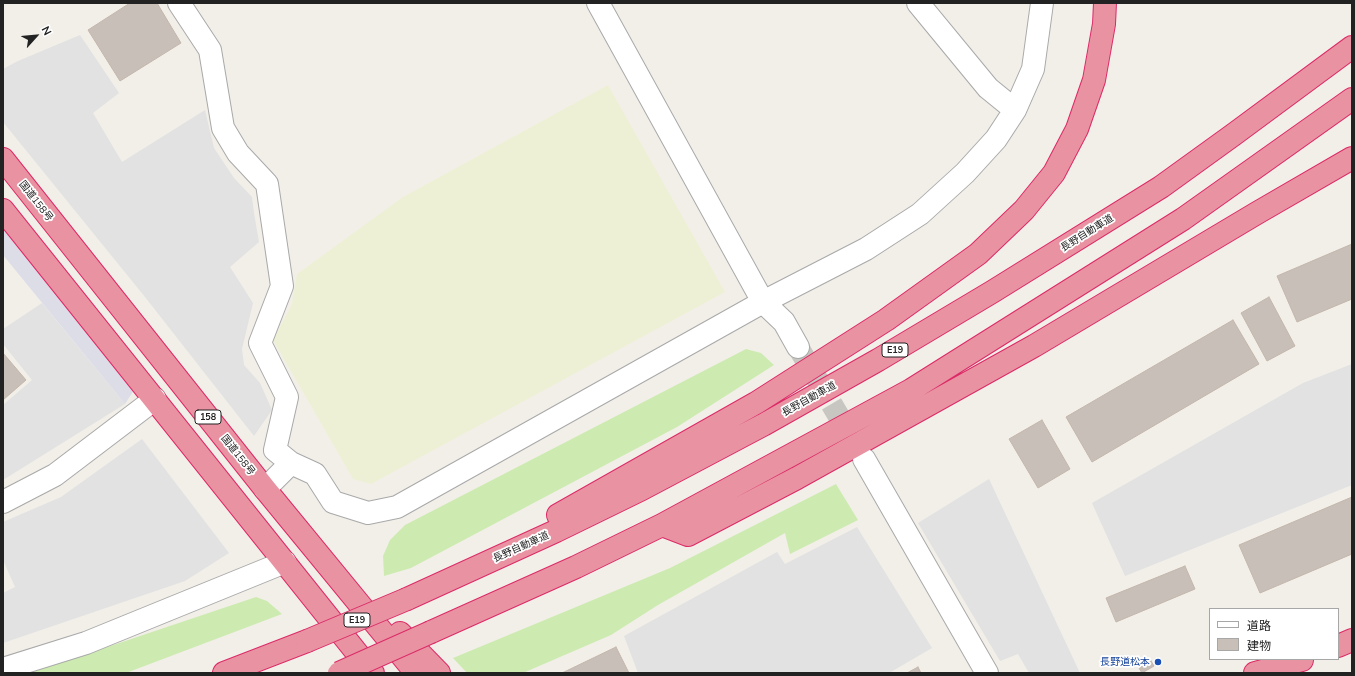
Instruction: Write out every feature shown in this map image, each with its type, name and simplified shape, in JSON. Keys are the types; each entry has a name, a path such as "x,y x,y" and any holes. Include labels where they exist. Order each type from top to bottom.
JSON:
{"highway":[{"path":"407,599 633,474 756,403 886,320 978,254 1024,210 1054,173 1077,129 1094,80 1104,24 1104,3"},
{"name":"長野自動車道","path":"224,673 307,641 407,599 556,531 642,489 763,425 878,360 992,292 1160,187 1239,131 1352,47"},
{"path":"339,673 576,567 662,525 911,390 1183,219 1352,99"},
{"path":"662,525 688,535 797,478 1034,346 1352,158"},
{"name":"国道158号","path":"3,160 265,489 416,673"},
{"path":"3,210 374,673"},
{"path":"306,538 439,673"},
{"path":"1339,646 1352,640"},
{"path":"1254,673 1300,660"},
{"path":"1269,673 1301,660"}],"street":[{"path":"179,3 210,50 223,128 238,153 267,184 282,286 260,343 287,397 275,450 291,463 315,474 333,502 368,513 397,507 763,302 866,249 920,214 971,168 996,139 1015,110 1033,69 1042,3"},
{"path":"598,3 763,302 784,322 798,347"},
{"path":"918,3 988,88 1015,110"},
{"path":"3,502 55,475 155,399"},
{"path":"864,459 987,673"},
{"path":"265,489 291,463"},
{"path":"3,668 86,643 285,562"}],"green space":[{"path":"608,85 725,292 371,484 353,479 273,340 292,304 297,274 403,197"},
{"path":"746,349 761,353 774,365 677,427 411,568 384,576 383,556 390,540 405,525"},
{"path":"836,484 858,520 790,554 785,533 658,605 611,635 523,673 467,673 453,658 670,568"},
{"path":"256,597 267,601 282,614 126,673 30,673"}],"shaded area":[{"path":"80,35 119,93 93,113 122,162 205,110 214,148 234,178 252,197 259,242 230,267 253,303 242,349 244,365 260,383 272,410 254,436 145,297 3,122 3,69 18,61"},
{"path":"3,229 134,390 125,404 3,255"},
{"path":"42,303 125,404 3,480 3,405 32,380 3,344 3,329"},
{"path":"1352,364 1352,485 1125,576 1092,503 1303,383"},
{"path":"142,439 229,553 185,581 3,643 3,593 15,587 3,560 3,522 61,497"},
{"path":"989,479 1080,673 1029,673 1018,654 1000,661 918,523"},
{"path":"857,527 932,648 889,673 638,673 624,636 777,552 785,564"}],"building":[{"path":"130,3 157,3 181,43 120,81 88,30"},
{"path":"1352,244 1352,299 1297,322 1277,276"},
{"path":"1269,297 1295,346 1267,361 1241,313"},
{"path":"1233,320 1259,364 1092,462 1066,417"},
{"path":"3,353 26,380 3,400"},
{"path":"1042,420 1070,469 1038,488 1009,439"},
{"path":"1352,497 1352,554 1260,593 1239,545"},
{"path":"1185,566 1195,589 1116,622 1106,598"},
{"path":"616,647 629,673 562,673"},
{"path":"1151,661 1154,666 1142,673 1139,668"},
{"path":"918,667 921,673 907,673"}],"tunnel":[{"path":"798,347 854,442"}],"place":[{"name":"長野道松本","path":"1158,662"}]}
